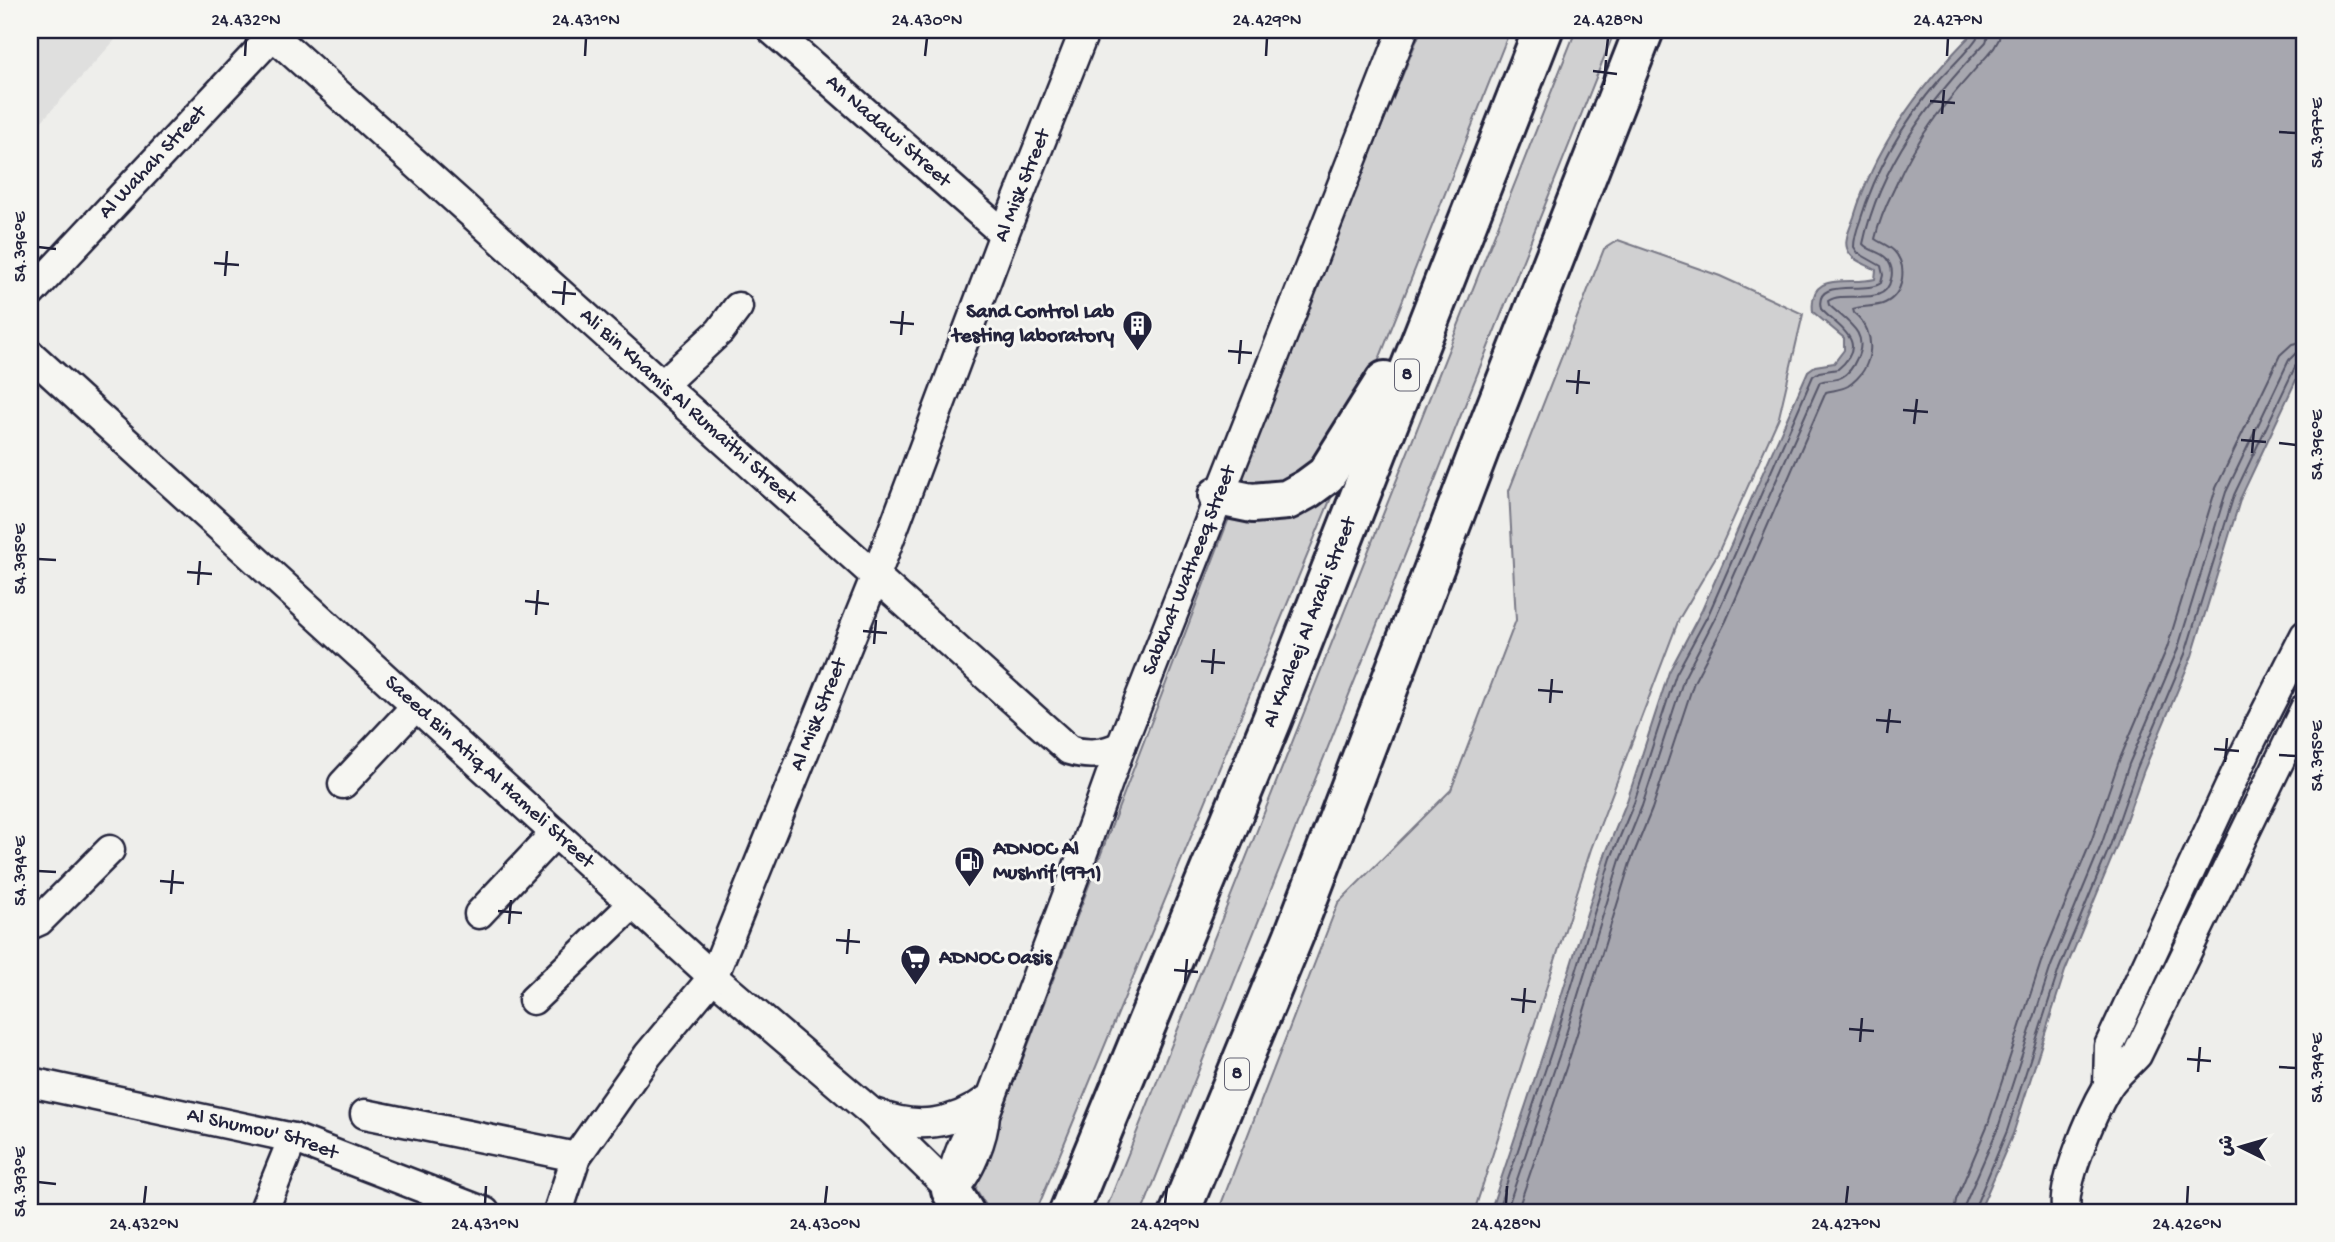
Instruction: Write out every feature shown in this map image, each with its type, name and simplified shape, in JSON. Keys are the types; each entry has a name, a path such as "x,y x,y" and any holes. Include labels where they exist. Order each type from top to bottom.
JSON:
{"highway":[{"name":"Al Khaleej Al Arabi Street","path":"1069,1212 1272,720 1543,30"},
{"name":"8","path":"1180,1212 1294,935 1485,435 1644,30"},
{"path":"1218,496 1252,503 1286,500 1326,475 1439,293"}],"street":[{"name":"An Nadawi Street","path":"772,30 1004,234"},
{"name":"Al Misk Street","path":"558,1212 576,1157 648,1055 713,977 876,575 1004,234 1085,30"},
{"name":"Sabkhat Watheeq Street","path":"958,1201 953,1172 973,1124 989,1105 1121,746 1403,30"},
{"name":"Al Wahah Street","path":"30,295 273,32"},
{"name":"Ali Bin Khamis Al Rumaithi Street","path":"273,32 1069,750 1099,754 1121,746"},
{"path":"663,384 720,331 738,307"},
{"name":"Saeed Bin Atiq Al Hameli Street","path":"35,370 416,706 713,977 871,1112 958,1201"},
{"path":"2108,1086 2109,1046 2247,749 2305,635"},
{"path":"343,784 416,706"},
{"path":"2067,1212 2063,1204 2068,1182 2108,1086 2137,1055 2305,708"},
{"path":"479,914 555,833"},
{"path":"30,925 38,921 110,850"},
{"path":"533,1000 633,904"},
{"name":"Al Shumou' Street","path":"30,1082 293,1138 485,1212"},
{"path":"871,1112 891,1120 934,1124 989,1105"},
{"path":"365,1114 576,1157"},
{"path":"263,1212 293,1138"}],"shaded area":[{"path":"30,30 124,30 30,134"},
{"path":"1421,30 1510,30 1353,425 1292,484 1236,481"},
{"path":"1576,30 1615,30 1142,1212 1105,1212"},
{"path":"1618,240 1720,276 1803,314 1779,417 1718,553 1679,619 1591,849 1474,1212 1218,1212 1338,903 1451,790 1516,620 1509,491 1604,249"},
{"path":"1333,493 1036,1212 990,1212 976,1189 978,1176 1231,513"}],"water":[{"path":"1976,30 2305,30 2305,361 2241,497 2192,656 2065,971 2013,1134 1979,1212 1490,1212 1605,855 1627,801 1669,672 1702,610 1808,371 1815,366 1834,363 1844,350 1844,338 1813,312 1813,299 1817,290 1832,282 1875,279 1876,270 1852,256 1846,244 1863,190 1888,139 1903,116 1938,71"}],"place":[{"name":"Sand Control Lab testing laboratory","path":"1137,352"},
{"name":"ADNOC Al Mushrif (971)","path":"970,889"},
{"name":"ADNOC Oasis","path":"916,986"}]}
